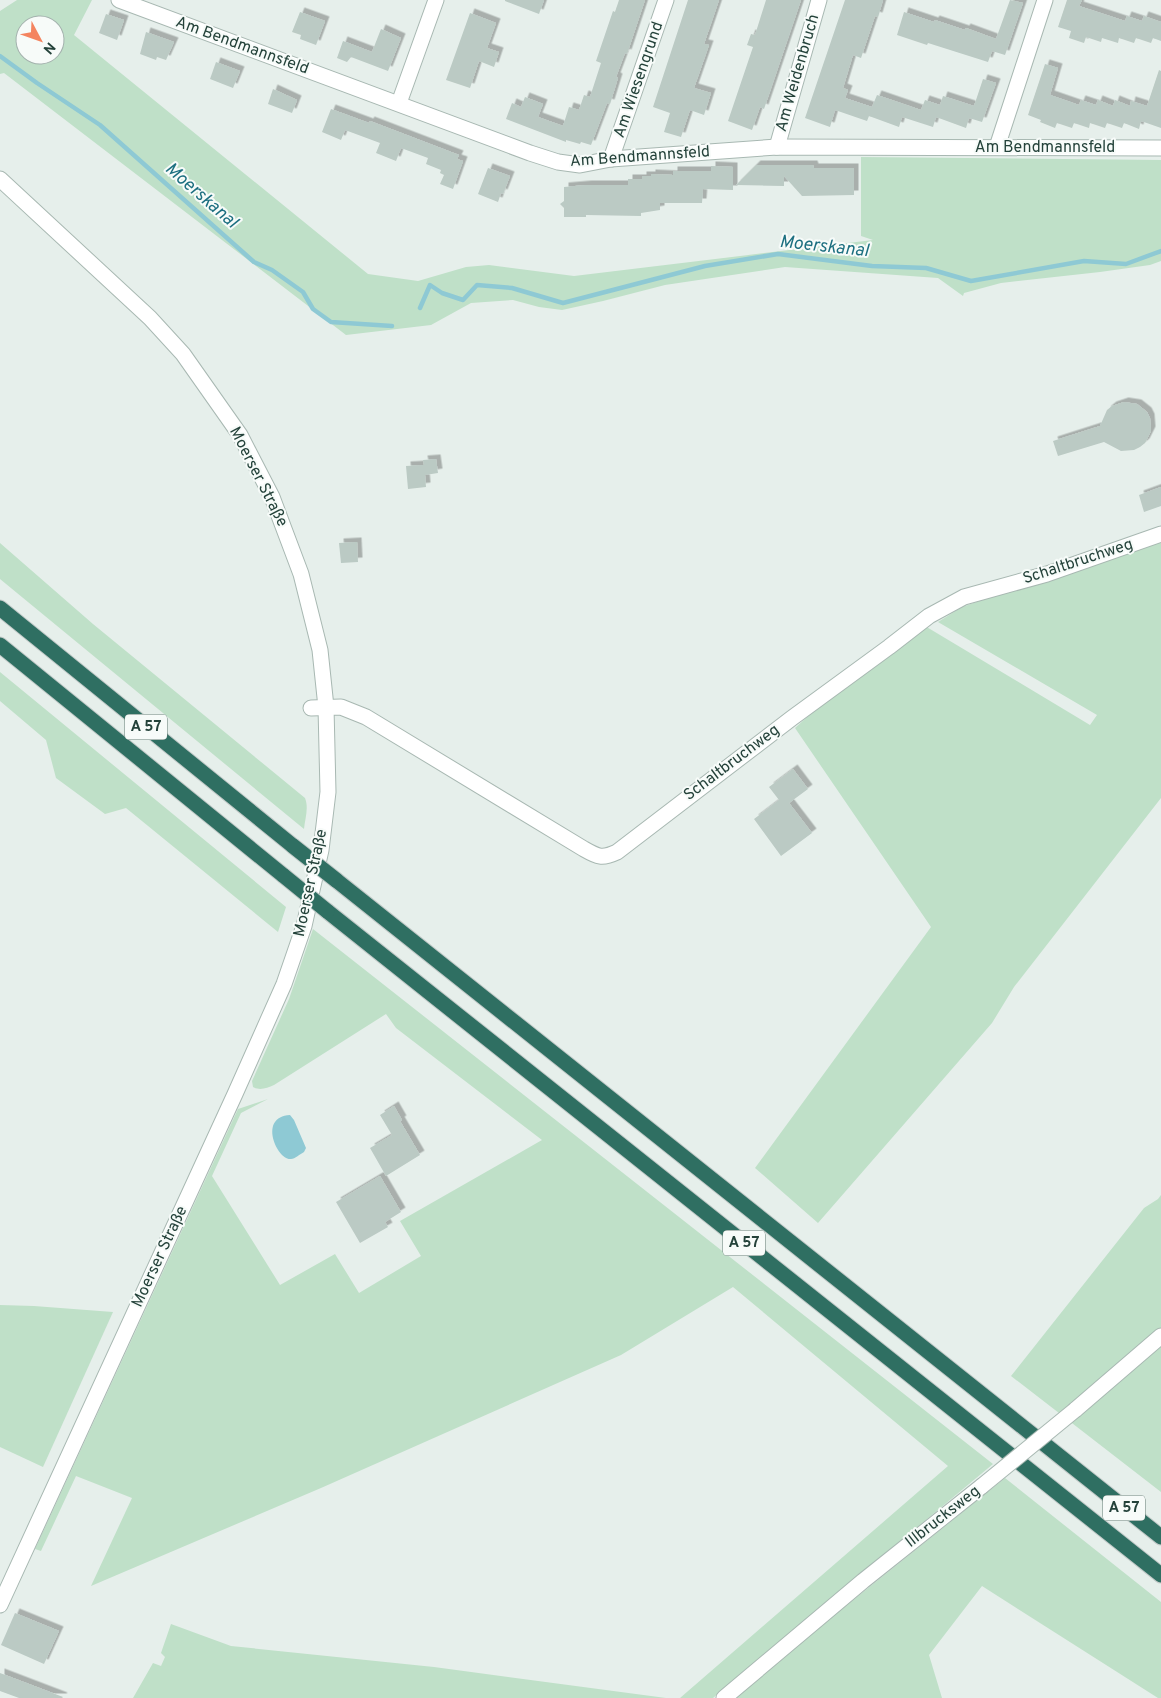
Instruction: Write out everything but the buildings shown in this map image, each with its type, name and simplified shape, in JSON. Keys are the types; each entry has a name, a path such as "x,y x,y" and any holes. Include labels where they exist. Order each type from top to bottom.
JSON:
{"highway":[{"name":"A 57","path":"0,608 292,846 1161,1537"},
{"name":"A 57","path":"0,645 327,911 1161,1575"}],"street":[{"name":"Am Bendmannsfeld","path":"119,0 143,4 399,104 558,162 580,165 610,160 777,147 1161,148"},
{"path":"399,104 436,0"},
{"name":"Am Wiesengrund","path":"610,160 666,0"},
{"name":"Am Weidenbruch","path":"777,147 819,0"},
{"path":"998,147 1045,0"},
{"name":"Moerser Straße","path":"0,179 150,318 187,359 240,436 272,497 302,574 320,650 319,707 328,792 321,850 304,926 284,984 0,1605"},
{"name":"Schaltbruchweg","path":"319,707 341,707 366,717 584,849 597,856 607,856 617,852 792,718 930,616 964,597 1047,574 1161,534"},
{"name":"Illbrucksweg","path":"724,1698 863,1581 1075,1410 1161,1336"}],"green space":[{"path":"17,0 92,0 74,35 368,274 418,281 466,267 489,265 574,276 873,240 861,236 861,157 1161,160 1161,261 1150,265 1100,272 1001,283 964,293 963,296 938,278 785,267 665,285 562,310 539,307 513,300 471,303 431,325 346,335 4,73 0,74 0,11"},
{"path":"1161,539 1161,798 1014,987 992,1023 818,1223 755,1168 931,927 795,728 816,709 925,626 1090,725 1097,715 938,622 962,607"},
{"path":"0,543 93,624 305,798 307,810 304,829 0,579"},
{"path":"0,672 286,907 278,932 126,808 105,814 56,778 46,740 0,701"},
{"path":"313,929 993,1464 713,1698 680,1698 948,1466 733,1287 621,1355 321,1488 91,1586 132,1498 76,1476 41,1551 35,1549 238,1109 268,1099 241,1113 212,1176 280,1285 335,1254 359,1293 421,1256 400,1221 542,1140 396,1028 386,1014 274,1085 261,1089 253,1087 252,1081 289,999"},
{"path":"1161,1195 1161,1492 1011,1376 1144,1208"},
{"path":"0,1305 113,1312 43,1467 0,1447"},
{"path":"1005,1478 1161,1602 1161,1698 1158,1698 982,1586 929,1655 942,1698 736,1698 837,1613"},
{"path":"171,1624 231,1646 434,1667 666,1698 133,1698 153,1663 161,1666 165,1657 161,1653"}],"water":[{"path":"290,1115 306,1148 304,1152 291,1159 286,1158 276,1146 272,1130 274,1123 280,1118"}],"waterway":[{"name":"Moerskanal","path":"0,56 100,125 254,262 272,270 303,292 313,309 331,322 392,326"},
{"name":"Moerskanal","path":"420,308 430,285 442,293 463,300 477,285 512,288 563,303 705,266 778,254 872,266 926,268 971,281 1084,261 1126,264 1161,251"}]}
